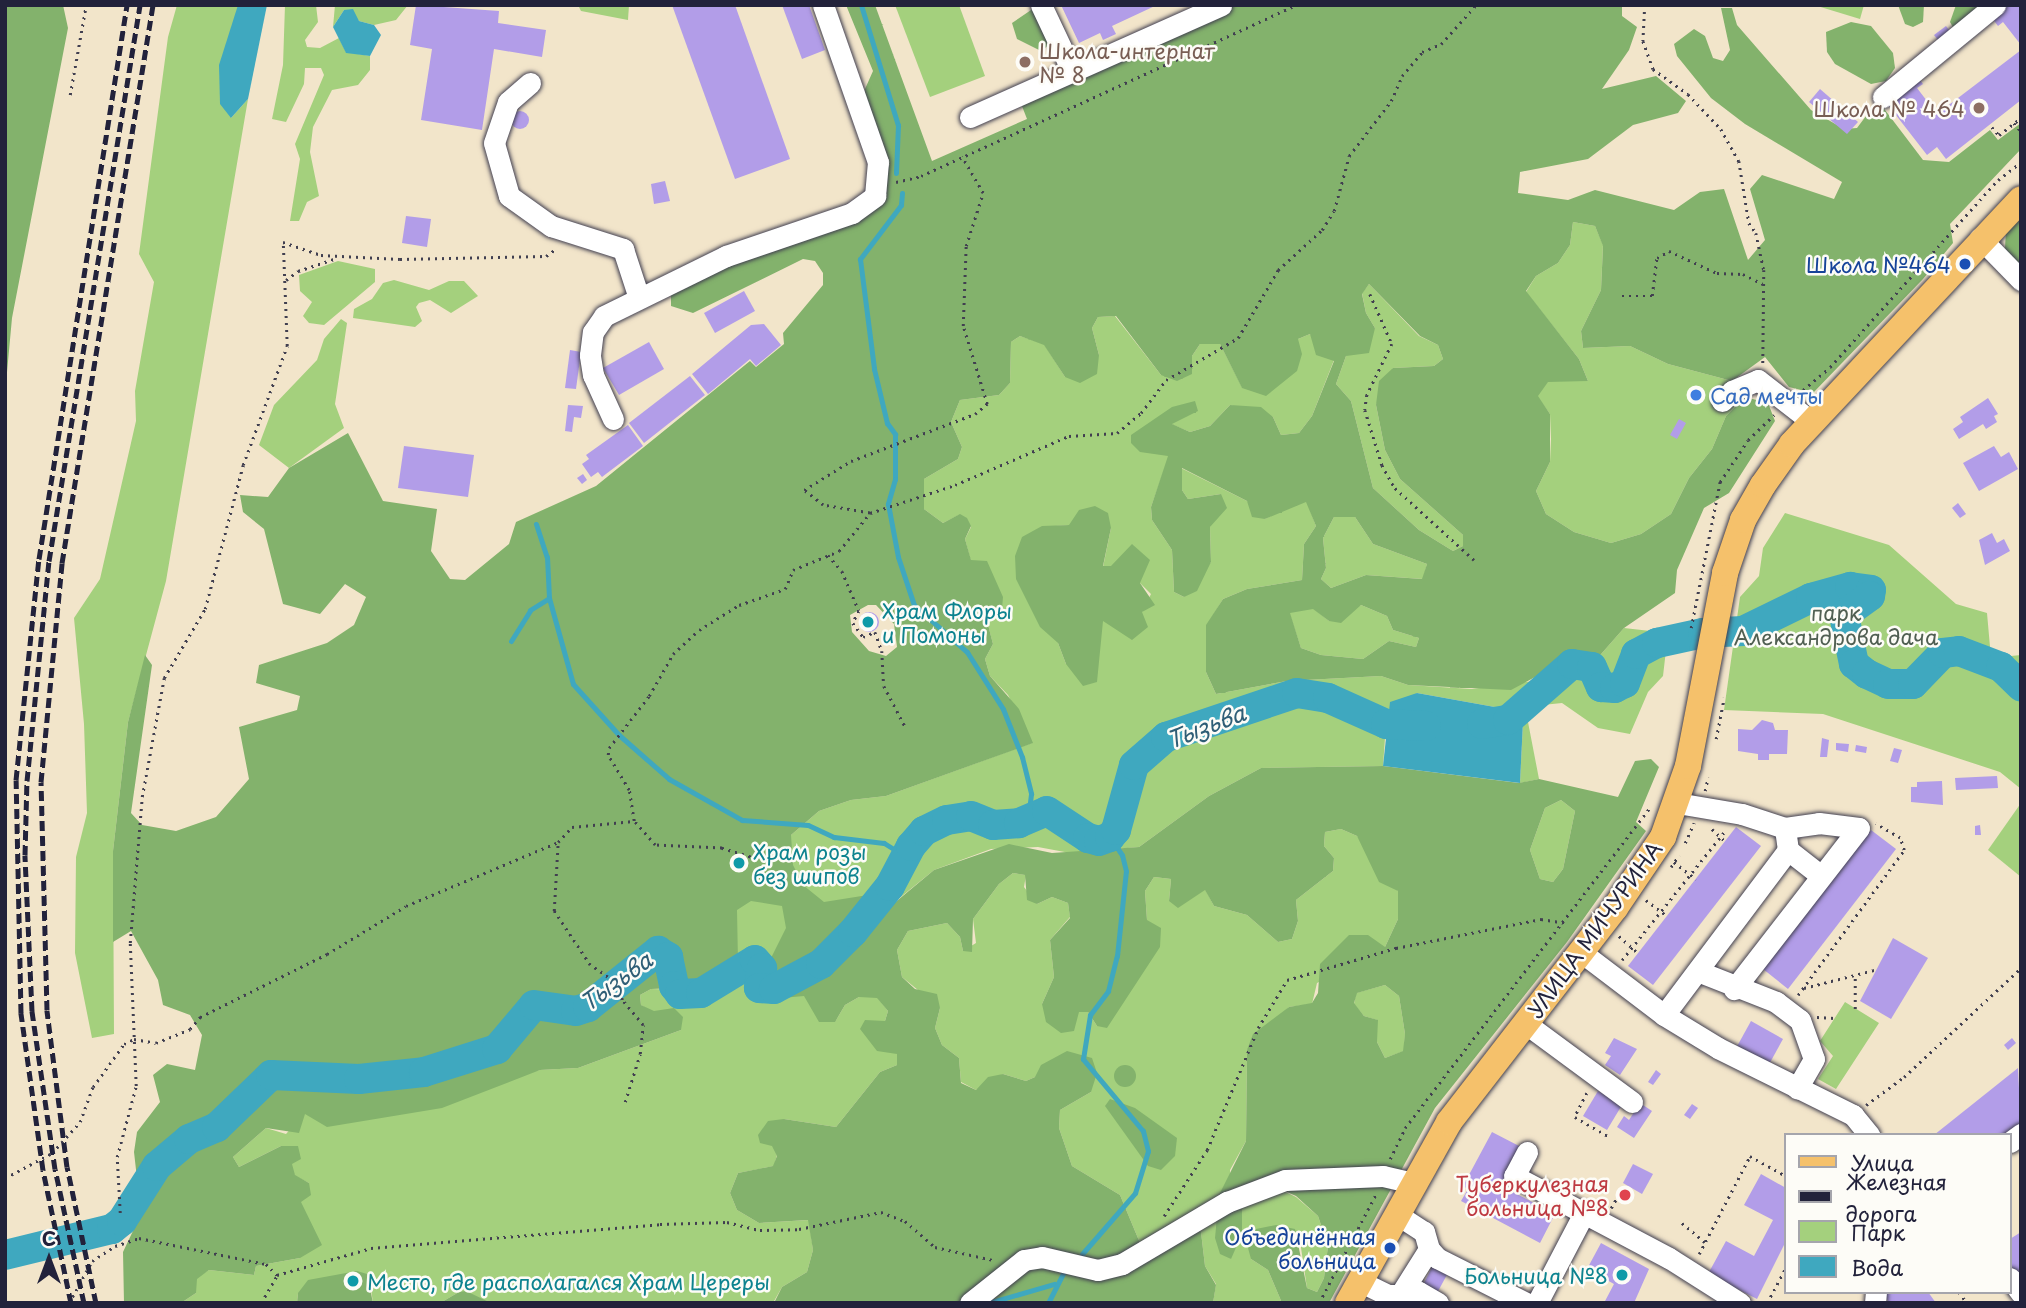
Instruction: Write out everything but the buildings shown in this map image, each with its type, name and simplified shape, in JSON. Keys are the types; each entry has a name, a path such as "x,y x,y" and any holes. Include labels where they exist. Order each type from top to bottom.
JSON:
{"main road":[{"name":"УЛИЦА МИЧУРИНА","path":"1353,1292 1413,1183 1468,1096 1581,952 1653,854 1664,804 1699,711 1725,573 1753,502 1812,422 1980,238 2021,198"}],"street":[{"path":"613,419 593,375 593,332 604,316 638,295 726,256 852,214 875,196 879,185 878,162 823,5"},
{"path":"1041,5 1072,71"},
{"path":"970,117 1221,5"},
{"path":"1883,97 1995,5"},
{"path":"530,83 508,102 494,143 496,160 509,196 551,226 624,248 638,295"},
{"path":"1980,238 2021,280"},
{"path":"1722,401 1732,391 1758,380 1812,422"},
{"path":"1664,804 1742,814 1785,828 1819,823 1859,828"},
{"path":"1664,1015 1700,972 1788,850 1785,828"},
{"path":"1734,989 1761,950 1859,828"},
{"path":"1788,850 1820,875"},
{"path":"1732,927 1761,950"},
{"path":"1581,952 1664,1015 1797,1088 1853,1115 1867,1133"},
{"path":"1700,972 1734,989 1789,1009 1800,1020 1812,1047 1814,1059 1797,1088"},
{"path":"1525,1023 1596,1078 1633,1102"},
{"path":"1527,1152 1514,1176 1740,1303"},
{"path":"970,1303 1024,1260 1042,1257 1098,1270 1122,1264 1227,1202 1285,1180 1384,1176 1413,1183"},
{"path":"1396,1213 1424,1232 1429,1249 1437,1258 1526,1303"},
{"path":"1537,1303 1584,1213"},
{"path":"1400,1296 1429,1249"},
{"path":"1353,1292 1400,1296 1419,1292 1438,1303"}],"path":[{"path":"70,95 86,5"},
{"path":"879,185 921,176 1297,5"},
{"path":"962,157 983,193 966,246 963,326 987,404 975,414 851,461 804,490 823,505 870,513 955,485 1009,458 1031,456 1069,436 1117,433 1141,413 1166,380 1238,338 1278,270 1322,230 1334,211 1349,156 1391,101 1402,76 1422,52 1441,44 1476,5"},
{"path":"1645,5 1643,41 1653,69 1688,94 1721,129 1739,161 1749,223 1763,256 1765,333 1758,380"},
{"path":"1992,127 1999,135 2021,118"},
{"path":"2014,123 2021,131"},
{"path":"1920,271 1998,180 2021,162"},
{"path":"120,1213 117,1157 133,1102 131,943 136,843 158,702 164,678 205,609 243,465 287,346 283,242 339,257 546,257 576,234"},
{"path":"1622,296 1652,296 1657,258 1669,251 1717,273 1743,274 1763,284"},
{"path":"286,280 298,271 339,257"},
{"path":"1370,294 1392,344 1367,395 1365,410 1382,465 1395,488 1474,560"},
{"path":"771,854 757,859 722,848 655,845 634,821 629,790 608,755 609,748 649,696 673,654 699,630 739,605 785,589 793,570 828,555 857,533 870,513"},
{"path":"828,555 842,571 859,611 853,623 863,637 875,632 882,651 884,686 906,728"},
{"path":"1319,1303 1384,1176 1405,1128 1565,923 1664,804"},
{"path":"1616,968 1689,873 1742,814"},
{"path":"5,1178 52,1153 87,1113 93,1087 124,1044 134,1039 156,1043 190,1029 200,1017 327,954 406,906 558,842 572,827 634,821"},
{"path":"1789,1009 1905,850 1889,830 1877,824 1859,828"},
{"path":"558,842 554,911 590,965 613,978 622,1000 643,1025 640,1054 625,1102"},
{"path":"1674,862 1696,878"},
{"path":"1646,900 1667,916"},
{"path":"1163,1218 1207,1150 1258,1028 1287,981 1396,948 1541,919 1565,923"},
{"path":"1619,936 1638,953"},
{"path":"1853,1115 1904,1077 2021,968"},
{"path":"1802,989 1878,969"},
{"path":"1855,975 1855,1009"},
{"path":"1596,1078 1575,1117 1608,1136"},
{"path":"1689,1273 1750,1156 1784,1175"},
{"path":"261,1303 277,1275 371,1248 660,1224 727,1222 760,1230 799,1228 881,1212 905,1221 935,1248 991,1259 1024,1260"},
{"path":"1682,1223 1705,1242"},
{"path":"69,1303 92,1261 115,1246 139,1238 266,1265 277,1275"},
{"path":"1767,1303 1784,1272"}],"green space":[{"path":"5,5 63,5 68,28 12,318 5,394"},
{"path":"177,5 238,5 231,118 248,99 166,581 128,722 113,851 114,1034 92,1038 75,953 76,857 87,813 84,724 74,618 100,579 136,421 135,391 154,282 139,254 168,37"},
{"path":"285,5 316,5 318,22 305,40 307,47 320,48 339,38 346,52 370,56 370,70 358,85 332,90 313,127 310,152 319,196 307,202 299,221 290,221 300,159 295,144 324,75 321,68 305,68 304,84 286,122 272,119 283,65"},
{"path":"335,5 408,5 396,20 374,25 359,21 344,10 333,27"},
{"path":"578,5 629,5 628,20 581,11"},
{"path":"846,5 875,5 932,161 1027,119 1020,101 1227,5 1622,5 1622,16 1637,27 1629,50 1602,89 1656,76 1686,101 1678,113 1633,125 1588,159 1520,172 1518,193 1568,200 1595,190 1674,210 1700,192 1724,189 1748,260 1765,240 1750,189 1762,175 1834,199 1842,182 1745,124 1711,98 1677,56 1674,44 1694,29 1705,36 1713,58 1723,61 1730,50 1721,8 1732,8 1737,25 1811,110 1844,129 1857,128 1872,108 1882,106 1923,160 1949,162 1990,130 1998,140 2021,123 2021,149 1950,224 1953,243 1923,279 1813,393 1789,387 1765,357 1732,381 1668,364 1630,346 1583,348 1581,331 1601,290 1603,246 1595,226 1573,222 1570,245 1558,263 1536,276 1526,291 1579,359 1588,381 1548,382 1538,396 1550,414 1550,462 1536,491 1546,514 1574,532 1611,543 1641,534 1671,514 1689,478 1712,449 1726,416 1745,397 1768,403 1775,421 1729,493 1704,508 1677,570 1675,593 1624,628 1595,661 1561,663 1511,690 1408,685 1381,676 1287,681 1216,694 1206,672 1206,625 1223,599 1247,589 1302,580 1304,544 1316,526 1306,502 1265,519 1252,517 1247,501 1182,468 1182,490 1188,499 1221,494 1227,508 1210,527 1211,562 1197,591 1184,597 1174,592 1172,550 1152,520 1151,507 1168,456 1140,452 1131,443 1131,435 1172,407 1195,401 1198,411 1172,424 1190,432 1210,426 1230,405 1261,407 1273,417 1281,435 1299,433 1312,416 1334,361 1316,355 1310,334 1298,339 1302,354 1297,371 1266,396 1242,388 1220,344 1200,344 1192,356 1192,374 1177,381 1161,375 1116,316 1098,317 1092,328 1099,355 1097,374 1080,383 1065,377 1044,345 1020,336 1011,342 1010,383 999,395 960,400 951,422 962,447 958,459 924,479 924,509 943,523 960,514 967,518 971,526 965,539 971,560 987,561 1003,597 1002,609 986,617 993,644 985,659 990,676 1019,709 1033,743 886,796 851,800 819,811 791,835 793,865 803,885 824,902 868,895 892,905 934,870 1009,844 1052,853 1139,847 1209,796 1261,768 1383,766 1519,783 1539,779 1618,797 1635,761 1651,759 1659,767 1636,822 1646,831 1567,942 1435,1108 1329,1303 1282,1303 1268,1270 1251,1259 1248,1248 1256,1229 1276,1225 1295,1229 1307,1288 1317,1292 1324,1278 1328,1246 1318,1216 1296,1196 1263,1181 1242,1205 1242,1234 1231,1259 1220,1254 1215,1238 1219,1195 1246,1141 1247,1050 1253,1034 1289,1007 1312,1003 1318,993 1320,964 1349,935 1368,935 1385,947 1398,919 1398,891 1379,882 1357,836 1341,829 1325,832 1324,846 1334,858 1333,871 1296,900 1298,921 1292,939 1278,942 1247,915 1214,906 1205,890 1178,908 1169,901 1171,879 1154,877 1145,891 1147,920 1161,928 1160,947 1107,1028 1097,1026 1088,1012 1079,1012 1074,1031 1061,1033 1046,1022 1042,1004 1054,977 1050,940 1070,918 1068,903 1052,897 1037,904 1027,900 1025,875 1013,873 999,884 973,919 972,952 963,951 960,937 947,923 908,931 897,950 902,977 915,989 937,994 940,1008 935,1028 942,1045 959,1058 961,1083 976,1090 988,1077 1003,1074 1026,1081 1035,1077 1041,1065 1067,1051 1092,1058 1097,1073 1091,1092 1060,1110 1059,1128 1072,1166 1120,1195 1140,1243 1194,1223 1201,1232 1205,1266 1216,1285 1213,1303 774,1303 782,1287 807,1272 813,1250 808,1220 759,1223 737,1210 730,1193 738,1173 773,1166 777,1156 772,1146 760,1143 758,1135 768,1121 784,1119 836,1127 880,1072 897,1065 897,1054 877,1051 860,1029 865,1020 885,1021 888,1011 877,998 859,997 845,1005 835,1022 819,1022 804,996 771,999 763,989 765,970 786,928 782,906 751,901 737,910 738,962 734,969 704,987 651,989 640,995 641,1005 654,1011 674,1008 683,1017 681,1030 578,1068 540,1070 442,1108 327,1127 305,1114 299,1133 266,1128 233,1157 239,1167 281,1146 298,1146 301,1159 292,1164 295,1175 309,1183 311,1195 301,1202 322,1245 300,1258 256,1266 254,1275 209,1270 197,1279 196,1293 181,1303 124,1303 123,1252 141,1214 134,1152 137,1132 160,1102 153,1075 167,1064 195,1070 202,1035 190,1015 163,1005 158,980 131,931 113,942 113,851 128,722 145,655 152,665 131,813 142,825 176,831 216,817 249,779 239,727 297,710 300,696 256,683 259,665 327,643 354,625 366,597 345,584 320,614 283,604 264,529 243,512 240,495 268,497 289,468 348,433 383,501 437,509 431,551 450,579 465,580 509,544 516,522 596,486 750,361 756,367 784,344 783,333 823,285 823,273 815,261 803,259 693,313 671,306 671,294 749,252 869,213 887,191 865,114 865,89 873,71","holes":["1369,284 1420,336 1438,345 1443,359 1434,366 1393,368 1379,381 1376,405 1385,450 1400,479 1463,535 1463,546 1453,551 1419,530 1373,488 1351,401 1336,384 1346,356 1369,353 1375,328 1366,313 1362,294","1334,517 1355,517 1373,544 1427,564 1422,579 1366,575 1331,588 1321,579 1326,568 1323,538","868,605 876,605 894,624 897,647 886,656 869,651 852,632 850,615","1361,605 1387,616 1393,630 1419,638 1416,647 1389,641 1363,659 1321,655 1301,648 1290,613 1313,609 1329,621 1341,623","1561,800 1575,811 1563,869 1553,882 1540,879 1530,850 1545,808","1385,985 1399,996 1405,1034 1403,1051 1385,1058 1377,1042 1378,1020 1364,1016 1354,1003 1357,993"]},
{"path":"895,5 959,5 985,76 930,97"},
{"path":"1814,5 1864,5 1860,19"},
{"path":"1898,5 1924,5 1923,22 1913,27 1905,24"},
{"path":"1956,5 1981,5 1955,31 1950,22"},
{"path":"1034,8 1053,42 1041,51 1017,39 1012,23"},
{"path":"1851,22 1871,26 1893,53 1895,68 1886,81 1871,84 1835,64 1827,52 1826,32"},
{"path":"2021,217 2021,268 2013,264 2005,248 2006,230"},
{"path":"1573,222 1595,226 1603,245 1601,290 1581,331 1583,348 1630,346 1668,364 1732,381 1745,397 1726,416 1712,449 1689,478 1671,514 1641,534 1611,543 1574,532 1546,514 1536,491 1550,462 1551,439 1550,414 1537,396 1548,381 1588,381 1579,359 1526,292 1536,276 1558,263 1570,245"},
{"path":"338,261 375,269 375,282 324,325 309,323 303,316 312,302 300,291 299,275"},
{"path":"394,280 429,290 449,281 464,281 478,296 451,313 430,300 419,303 416,307 422,321 415,327 353,318 354,309 372,299 383,283"},
{"path":"1369,284 1419,336 1438,345 1443,359 1434,366 1393,368 1376,405 1385,450 1400,479 1463,535 1463,546 1453,551 1419,530 1373,488 1351,401 1336,384 1346,356 1375,328 1366,313 1362,293"},
{"path":"1115,316 1161,375 1192,356 1200,344 1220,344 1242,387 1298,339 1310,334 1334,360 1312,416 1299,433 1281,435 1273,417 1230,405 1210,426 1190,432 1171,424 1172,407 1169,456 1151,507 1152,520 1172,550 1174,592 1184,597 1211,562 1210,527 1221,494 1188,499 1182,490 1181,468 1247,501 1265,519 1298,501 1307,502 1316,526 1304,544 1302,580 1247,589 1223,599 1207,625 1206,672 1216,694 1287,681 1381,676 1408,685 1472,689 1534,681 1561,663 1595,661 1624,628 1668,633 1663,676 1648,692 1630,734 1598,728 1562,703 1533,706 1528,722 1539,779 1520,783 1523,722 1517,711 1417,693 1386,724 1383,766 1261,768 1209,796 1139,847 1070,853 1038,847 991,849 934,870 891,905 835,1022 845,1005 859,997 877,997 888,1011 885,1021 875,1023 897,1054 897,1065 880,1072 836,1127 784,1119 773,1146 777,1155 774,1166 738,1173 730,1193 737,1210 759,1223 809,1220 813,1250 807,1272 782,1287 773,1303 463,1303 459,1292 440,1303 373,1303 371,1289 298,1293 297,1303 181,1303 196,1293 196,1278 209,1270 254,1275 256,1266 300,1258 300,1201 309,1183 295,1176 281,1146 239,1167 233,1157 266,1128 286,1134 304,1114 540,1070 578,1068 681,1030 641,1005 640,995 651,989 687,990 731,910 791,835 819,811 851,800 886,796 1032,743 1008,695 990,676 985,659 993,644 965,539 971,527 959,515 943,523 924,509 924,479 958,459 962,447 951,422 960,400 999,395 1010,383 1011,342 1020,336 1044,344 1065,377 1099,355 1092,328 1098,317","holes":["1069,525 1111,528 1103,567 1111,567 1133,545 1140,583 1151,594 1142,612 1103,620 1066,664 1058,643 1042,527"]},
{"path":"341,319 347,323 335,404 344,428 289,468 259,445 274,405 317,360 324,339"},
{"path":"1095,506 1108,513 1111,528 1103,566 1111,566 1132,544 1150,560 1140,583 1155,605 1142,612 1148,627 1132,640 1103,621 1097,682 1083,686 1066,664 1058,643 1040,627 1016,579 1015,556 1022,537 1042,526 1069,525 1079,510"},
{"name":"парк Александрова дача","path":"1785,513 1889,545 1956,604 1987,613 1991,658 2021,655 2021,789 2000,772 1823,714 1724,710 1740,597 1759,576 1763,548"},
{"path":"1334,517 1355,517 1373,544 1427,564 1423,579 1366,575 1331,588 1321,579 1326,568 1323,538"},
{"path":"1361,605 1387,616 1393,630 1419,638 1416,647 1389,641 1363,659 1321,655 1301,648 1289,612 1313,608 1329,621"},
{"path":"1561,800 1575,811 1563,869 1553,882 1540,879 1530,850 1545,808"},
{"path":"2021,803 2021,877 1988,850"},
{"path":"1341,829 1357,836 1398,891 1398,919 1385,947 1317,983 1312,1004 1289,1007 1247,1050 1246,1141 1230,1170 1230,1259 1242,1234 1242,1205 1263,1181 1296,1197 1318,1216 1328,1246 1324,1278 1317,1292 1307,1288 1300,1241 1251,1259 1268,1270 1282,1303 1213,1303 1216,1284 1205,1266 1201,1232 1140,1243 1120,1195 1072,1166 1059,1128 1060,1110 1091,1092 1035,1077 1026,1081 1003,1074 976,1090 961,1082 959,1058 942,1045 935,1028 940,1008 902,977 897,950 908,931 947,923 960,937 963,951 976,943 973,919 999,884 1013,873 1026,875 1024,887 1037,904 1052,897 1068,903 1070,917 1050,940 1054,977 1042,1004 1088,1012 1097,1026 1147,920 1145,891 1154,877 1171,879 1169,901 1205,889 1214,906 1247,915 1278,942 1292,939 1298,921 1296,900 1333,871 1334,858 1324,846 1325,832"},
{"path":"1385,985 1399,996 1405,1034 1404,1051 1385,1058 1377,1042 1377,1020 1364,1016 1354,1004 1356,993"},
{"path":"1845,1002 1879,1023 1836,1089 1818,1079 1833,1056 1820,1041"},
{"path":"1125,1065 1133,1068 1136,1076 1133,1084 1125,1087 1117,1084 1114,1076 1117,1068"},
{"path":"1110,1099 1135,1108 1177,1138 1175,1156 1161,1170 1148,1166 1105,1106"},
{"path":"357,1271 367,1274 373,1303 297,1303 298,1293 308,1280"},
{"path":"466,1291 491,1303 440,1303 459,1292"}],"water":[{"path":"238,5 267,5 248,99 231,118 220,104 219,65"},
{"path":"353,9 359,21 374,25 381,35 370,56 346,53 333,27 344,10"},
{"path":"1417,693 1517,711 1523,722 1520,783 1383,766 1390,702"}],"waterway":[{"path":"861,5 898,125 896,173"},
{"path":"902,193 901,205 860,259 874,369 887,423 895,434 895,479 888,504 898,557 914,605 967,652 1003,709 1022,757 1031,794 1028,818"},
{"path":"536,524 547,557 549,598 573,684 619,735 669,779 742,820 808,825 834,837 884,843 905,856"},
{"name":"Тызьва","path":"1482,724 1508,720 1572,664 1592,667 1601,687 1615,688 1625,683 1636,654 1657,643 1703,633 1743,631 1811,598 1850,587 1871,590 1870,596 1844,615 1854,664 1867,674 1888,684 1913,684 1943,653 1959,651 2001,667 2021,686"},
{"path":"511,641 530,610 549,598"},
{"name":"Тызьва","path":"5,1255 112,1229 122,1221 157,1166 189,1139 217,1127 271,1075 359,1079 424,1072 497,1049 534,1005 576,1011 588,1007 658,951 668,957 674,986 680,994 701,993 755,960 762,968 759,988 774,989 821,964 853,932 890,886 911,846 924,831 947,820 971,816 993,825 1019,823 1047,811 1088,838 1099,841 1110,837 1116,830 1134,765 1166,737 1297,693 1328,698 1386,724 1426,726"},
{"path":"1082,1254 1135,1193 1148,1151 1143,1131 1083,1059 1090,1015 1108,991 1117,956 1126,871 1122,855 1110,837"},
{"path":"1048,1303 1065,1269"},
{"path":"988,1303 1054,1284"}],"railway":[{"path":"71,1303 43,1170 21,1013 16,780 39,559 127,5"},
{"path":"84,1303 55,1169 32,1011 25,855 27,781 49,561 140,5"},
{"path":"96,1303 67,1167 47,1010 41,782 62,563 153,5"}],"place":[{"name":"Школа-интернат № 8","path":"1025,62"},
{"name":"Школа № 464","path":"1979,108"},
{"name":"Школа №464","path":"1965,264"},
{"name":"Сад мечты","path":"1696,395"},
{"name":"Храм Флоры и Помоны","path":"868,622"},
{"name":"Храм розы без шипов","path":"739,863"},
{"name":"Туберкулезная больница №8","path":"1625,1195"},
{"name":"Объединённая больница","path":"1390,1248"},
{"name":"Больница №8","path":"1622,1275"},
{"name":"Место, где располагался Храм Цереры","path":"353,1281"}]}
